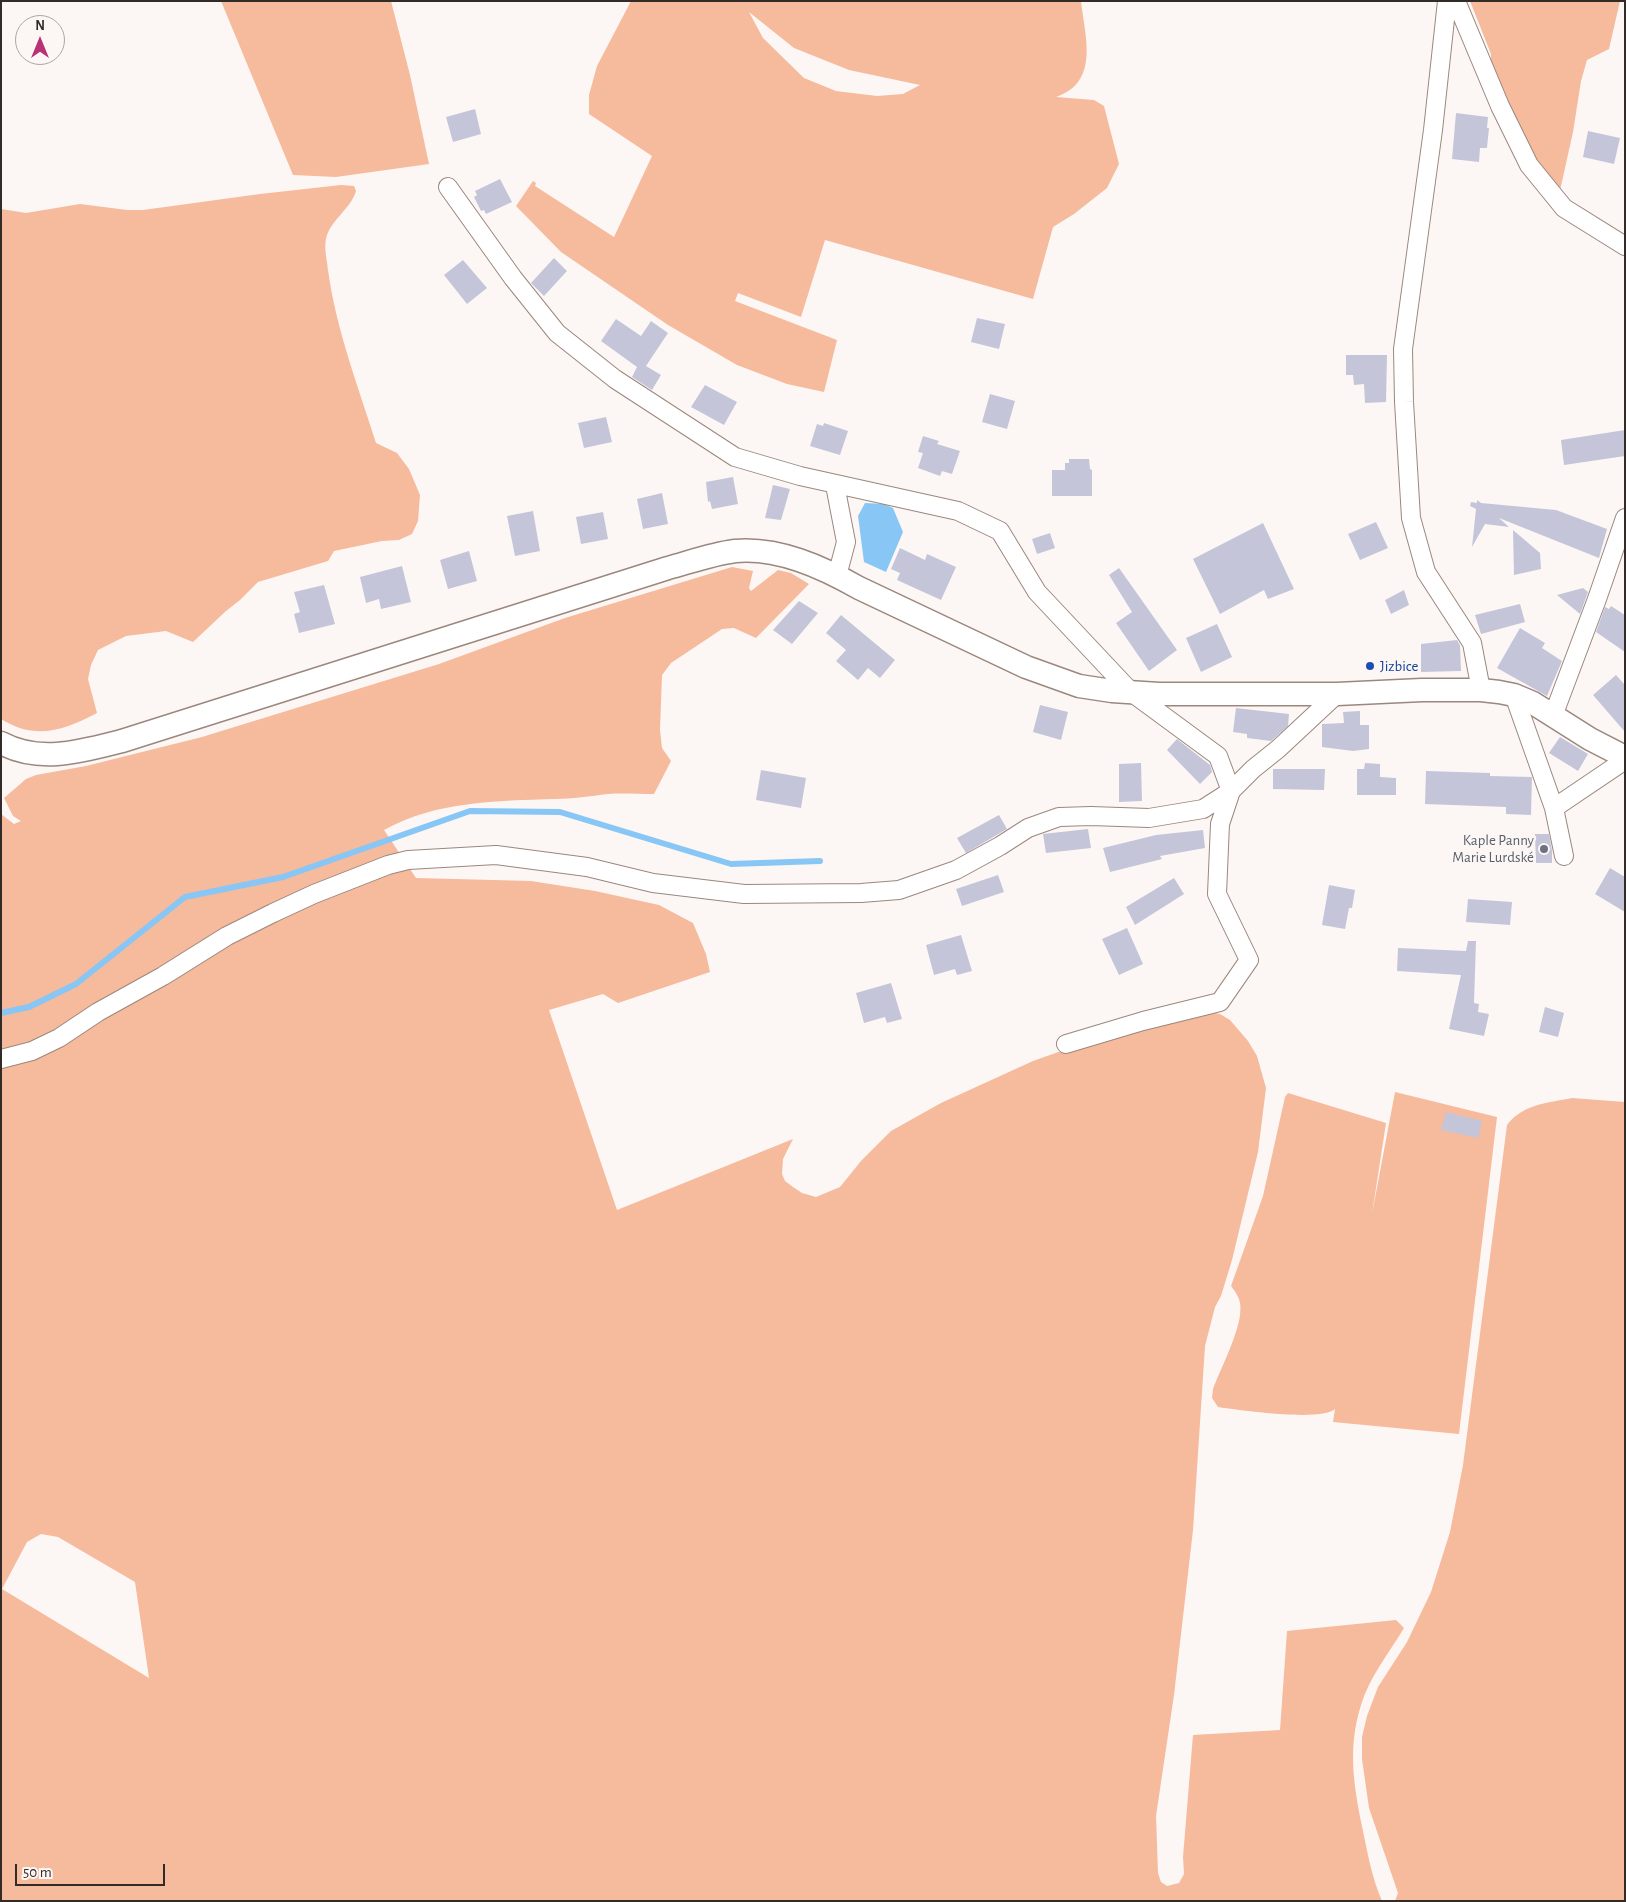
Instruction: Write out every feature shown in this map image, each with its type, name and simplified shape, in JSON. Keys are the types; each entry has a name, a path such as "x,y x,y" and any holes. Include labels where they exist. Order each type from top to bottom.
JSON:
{"street":[{"path":"1447,1 1433,130 1403,349 1404,402 1411,518 1426,572 1472,643 1481,690"},
{"path":"1456,1 1500,106 1529,165 1564,208 1625,246"},
{"path":"448,187 513,278 558,333 615,379 735,457 835,485 958,511 1000,530 1037,592 1132,692 1218,756 1231,791 1220,824 1217,894 1249,960 1220,1002 1143,1021 1066,1044"},
{"path":"835,485 846,542 838,576"},
{"path":"1553,716 1625,518"},
{"path":"1,744 22,752 54,755 75,752 122,740 598,590 715,555 742,551 771,553 794,559 838,576 859,588 1026,667 1079,686 1158,694 1338,694 1481,690 1514,695 1533,703 1625,758 1554,808"},
{"path":"1,1059 32,1051 59,1038 98,1012 163,976 227,936 314,894 388,865 408,860 496,855 587,867 653,883 744,894 861,893 899,890 956,870 1028,828 1059,817 1148,818 1203,809 1231,791 1338,694"},
{"path":"1514,695 1554,808 1564,856"}],"shaded area":[{"path":"221,1 391,1 410,75 429,164 336,177 293,175"},
{"path":"631,1 1081,1 1086,43 1084,70 1079,81 1070,90 1056,97 1094,100 1104,106 1119,164 1107,188 1074,214 1053,227 1033,299 825,240 801,317 738,293 735,301 837,340 824,392 787,384 737,365 668,325 561,252 516,206 533,181 536,183 535,186 614,237 652,156 589,114 589,95 597,66","holes":["749,12 794,48 849,70 920,85 903,94 877,96 836,91 804,78 763,38"]},
{"path":"1470,1 1620,1 1609,49 1587,60 1581,81 1573,132 1559,195 1520,132 1491,71 1491,54"},
{"path":"341,185 354,186 356,191 350,203 328,232 326,239 325,247 336,314 376,443 397,453 409,469 420,495 418,521 412,534 399,540 382,541 334,551 328,561 258,582 193,642 166,631 126,636 98,650 91,665 88,679 97,713 85,719 50,731 38,731 26,730 1,719 1,209 26,213 80,204 127,210 143,210"},
{"path":"732,567 753,571 749,588 751,591 778,570 791,573 809,584 756,638 734,628 722,629 671,663 662,675 660,730 662,748 671,761 654,794 608,794 568,799 467,804 424,813 384,830 416,878 531,881 595,891 659,905 693,923 706,954 710,972 618,1003 603,994 549,1010 617,1210 793,1139 783,1159 782,1174 785,1181 793,1187 802,1193 816,1197 840,1187 861,1161 891,1131 941,1103 1033,1061 1123,1029 1201,1010 1220,1014 1230,1020 1248,1041 1257,1056 1266,1088 1258,1152 1232,1260 1221,1296 1215,1307 1205,1346 1193,1530 1174,1695 1156,1816 1158,1873 1161,1882 1167,1886 1179,1883 1184,1874 1183,1857 1193,1735 1280,1730 1287,1631 1396,1620 1404,1628 1374,1675 1365,1695 1357,1721 1353,1753 1353,1768 1360,1815 1371,1866 1382,1901 1,1901 1,814 14,824 21,821 13,816 4,798 26,779 36,775 86,766 202,737 439,664 565,618","holes":["41,1534 58,1537 135,1582 149,1678 2,1589 27,1542"]},
{"path":"1395,1092 1497,1117 1459,1434 1333,1422 1335,1409 1327,1413 1297,1415 1218,1407 1212,1398 1213,1389 1239,1323 1240,1303 1231,1286 1263,1196 1285,1097 1288,1093 1386,1123 1372,1214"},
{"path":"1572,1098 1625,1102 1625,1901 1395,1901 1398,1893 1369,1808 1362,1759 1362,1737 1367,1716 1378,1687 1407,1642 1431,1592 1450,1532 1463,1465 1507,1125 1513,1118 1528,1109 1545,1103"}],"water":[{"path":"865,503 884,504 893,508 903,532 886,572 864,562 858,516"}],"building":[{"path":"475,109 481,134 453,142 446,117"},
{"path":"1456,113 1488,117 1487,148 1480,148 1479,162 1452,159"},
{"path":"1588,131 1620,138 1614,164 1583,157"},
{"path":"500,179 512,202 486,214 484,210 481,211 474,197 477,195 475,191"},
{"path":"554,258 567,271 544,296 531,283"},
{"path":"463,260 487,288 467,304 444,275"},
{"path":"977,318 1005,324 999,349 971,342"},
{"path":"616,319 641,336 651,321 668,333 646,366 661,375 652,390 632,377 637,367 601,341"},
{"path":"1346,355 1387,355 1386,402 1365,403 1364,384 1354,385 1353,375 1346,375"},
{"path":"705,385 737,402 724,425 691,407"},
{"path":"990,394 1015,401 1007,429 982,422"},
{"path":"606,417 612,442 584,448 578,423"},
{"path":"824,423 848,431 840,455 810,446 817,424 823,426"},
{"path":"1625,430 1625,456 1564,465 1561,440"},
{"path":"923,436 939,441 937,444 960,451 952,474 942,471 940,476 918,468 923,453 918,452"},
{"path":"1069,459 1089,459 1090,469 1092,470 1092,496 1052,496 1052,470 1065,470 1065,463 1069,463"},
{"path":"733,477 738,504 712,509 710,501 708,502 706,482"},
{"path":"773,485 790,489 781,520 765,518"},
{"path":"662,493 668,524 643,529 637,499"},
{"path":"1477,500 1481,503 1556,510 1607,529 1599,558 1499,518 1509,527 1485,524 1472,547 1476,509 1470,506 1471,502 1477,503"},
{"path":"533,511 540,551 515,556 507,516"},
{"path":"603,512 608,539 581,544 576,517"},
{"path":"1376,522 1388,548 1360,560 1348,534"},
{"path":"1263,523 1294,589 1268,599 1264,590 1220,614 1193,559"},
{"path":"1513,530 1540,553 1541,569 1514,575"},
{"path":"1050,533 1055,548 1037,554 1032,539"},
{"path":"900,548 925,560 927,554 956,567 941,600 897,580 900,573 891,569"},
{"path":"469,551 477,581 448,589 440,560"},
{"path":"402,566 411,602 381,609 379,599 366,603 360,577"},
{"path":"1119,568 1177,650 1149,671 1116,623 1132,612 1109,575"},
{"path":"324,585 335,624 299,633 294,614 300,612 294,592"},
{"path":"1583,588 1588,592 1580,614 1557,595"},
{"path":"1404,590 1409,605 1391,614 1385,600"},
{"path":"799,601 818,613 792,644 773,630"},
{"path":"1520,604 1525,622 1481,634 1475,615"},
{"path":"1611,606 1625,615 1625,652 1596,632 1605,607 1609,609"},
{"path":"841,615 895,660 880,678 868,668 858,680 836,661 846,650 826,633"},
{"path":"1217,624 1232,657 1201,672 1186,638"},
{"path":"1520,628 1545,643 1542,648 1562,661 1547,696 1497,668"},
{"path":"1457,640 1460,645 1461,671 1421,672 1421,644"},
{"path":"1616,675 1625,685 1625,732 1593,695"},
{"path":"1040,705 1068,712 1061,740 1033,732"},
{"path":"1236,708 1289,714 1288,726 1271,741 1247,738 1247,734 1233,732"},
{"path":"1360,711 1360,725 1369,725 1369,749 1353,751 1322,747 1322,724 1344,723 1343,712"},
{"path":"1560,737 1588,754 1578,771 1549,753"},
{"path":"1177,739 1210,765 1212,772 1200,784 1167,750"},
{"path":"1141,763 1142,801 1119,802 1119,764"},
{"path":"1365,763 1380,764 1380,777 1396,778 1396,795 1357,795 1357,769 1364,769"},
{"path":"1273,769 1325,769 1324,790 1273,789"},
{"path":"761,770 806,778 801,808 756,800"},
{"path":"1426,771 1490,773 1490,776 1532,777 1531,815 1506,814 1506,807 1425,804"},
{"path":"999,815 1007,829 966,853 957,838"},
{"path":"1088,829 1091,848 1046,853 1043,834"},
{"path":"1203,830 1205,848 1160,856 1162,859 1110,872 1103,848 1156,835"},
{"name":"Kaple Panny Marie Lurdské","path":"1535,834 1549,834 1552,863 1536,863"},
{"path":"1610,868 1625,877 1625,912 1595,894"},
{"path":"998,875 1004,892 962,906 956,889"},
{"path":"1174,878 1184,894 1135,925 1126,907"},
{"path":"1329,885 1355,890 1352,908 1349,908 1345,929 1322,925"},
{"path":"1468,899 1512,902 1510,925 1466,922"},
{"path":"1127,928 1143,964 1119,975 1102,939"},
{"path":"961,935 972,971 957,975 955,969 934,975 926,945"},
{"path":"1468,941 1476,941 1474,1003 1479,1004 1478,1012 1489,1014 1484,1036 1449,1029 1461,975 1397,971 1398,948 1466,951"},
{"path":"891,983 902,1019 887,1023 885,1017 864,1023 856,993"},
{"path":"1545,1007 1564,1013 1558,1037 1539,1032"},
{"path":"1446,1112 1482,1121 1478,1138 1441,1130"}],"waterway":[{"path":"1,1013 29,1007 76,984 185,897 283,877 470,811 560,812 731,864 820,861"}],"place":[{"name":"Jizbice","path":"1370,666"},
{"name":"Kaple Panny Marie Lurdské","path":"1544,849"}]}
